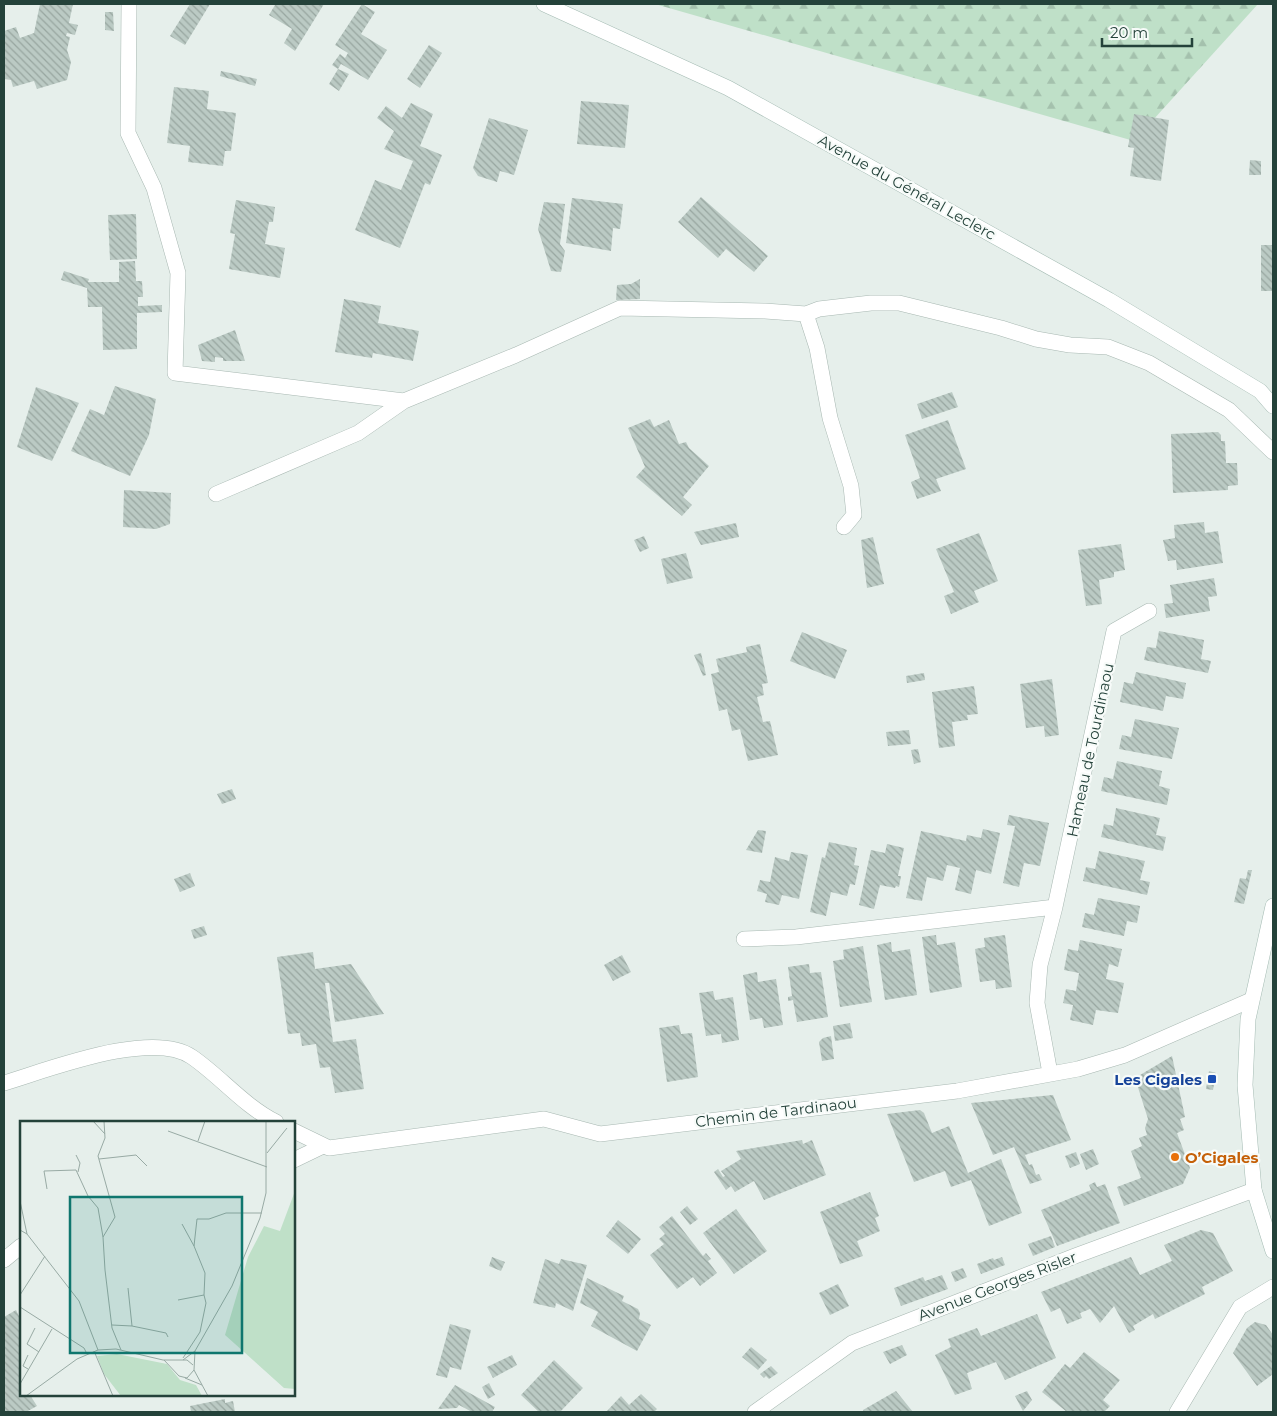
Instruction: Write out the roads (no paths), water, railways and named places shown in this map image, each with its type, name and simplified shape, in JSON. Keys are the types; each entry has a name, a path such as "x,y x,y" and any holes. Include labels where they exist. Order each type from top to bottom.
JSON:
{"street":[{"path":"128,4 128,133 154,188 178,273 175,373 404,400"},
{"name":"Avenue du Général Leclerc","path":"544,4 728,88 1109,300 1266,392 1273,406"},
{"path":"216,494 358,433 404,400 516,355 620,308 765,311 806,314 819,309 871,303 899,303 1036,338 1070,345 1108,347 1149,364 1230,410 1273,452"},
{"path":"806,314 817,348 830,418 850,486 854,515 844,527"},
{"name":"Hameau de Tourdinaou","path":"1050,1073 1036,1003 1040,965 1055,907 1114,631 1149,611"},
{"path":"1273,906 1251,1000 1246,1038 1245,1085 1254,1190 1268,1224 1273,1251"},
{"path":"744,939 796,937 1055,907"},
{"name":"Chemin de Tardinaou","path":"295,1132 329,1148 544,1119 600,1134 957,1090 1078,1069 1125,1055 1251,1000"},
{"path":"4,1083 107,1052 158,1046 190,1056 262,1115 274,1121"},
{"path":"295,1160 323,1146"},
{"name":"Avenue Georges Risler","path":"756,1412 852,1343 1084,1252 1254,1190"},
{"path":"4,1260 20,1247"},
{"path":"1177,1412 1240,1307 1273,1287"}],"place":[{"name":"Les Cigales","path":"1212,1079"},
{"name":"O’Cigales","path":"1175,1157"}]}
